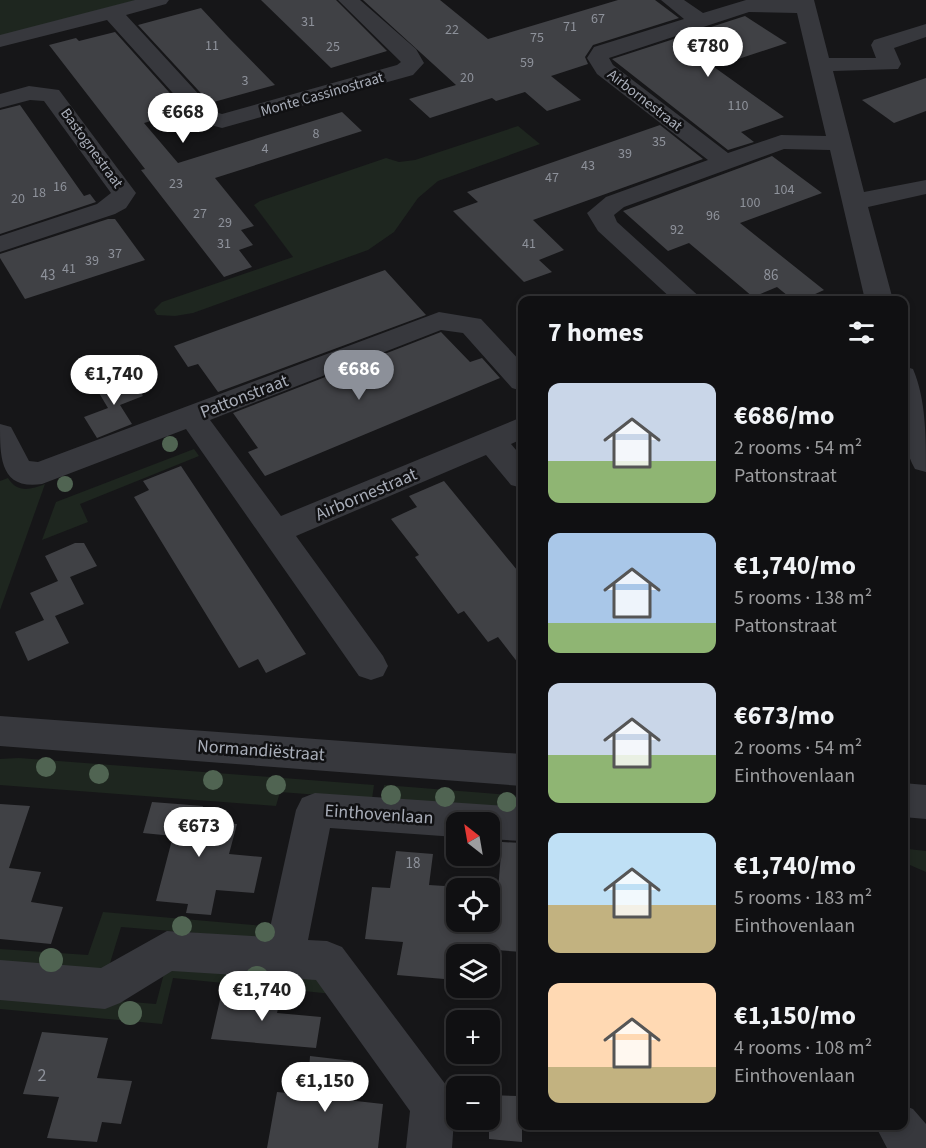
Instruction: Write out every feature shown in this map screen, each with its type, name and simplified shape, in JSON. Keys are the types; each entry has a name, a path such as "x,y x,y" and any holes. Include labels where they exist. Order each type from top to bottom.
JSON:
{"street":[{"path":"0,41 159,0"},
{"name":"Monte Cassinostraat","path":"112,12 207,117 222,120 243,117 405,70 412,63 408,54 348,0"},
{"path":"671,0 699,20"},
{"path":"804,3 878,296"},
{"name":"Airbornestraat","path":"725,162 605,69 598,58 602,51 747,6 804,3"},
{"path":"820,65 890,64 882,45 926,30"},
{"name":"Bastognestraat","path":"0,101 29,93 51,95 124,193 117,203 106,209 0,244"},
{"path":"684,296 607,226 600,213 615,202 781,142 841,143"},
{"path":"854,202 926,187"},
{"name":"Pattonstraat","path":"0,434 18,468 27,475 49,470 439,321 471,325 518,377"},
{"path":"908,367 926,367"},
{"path":"908,394 926,461"},
{"path":"192,416 370,666"},
{"name":"Airbornestraat","path":"275,532 518,429"},
{"path":"491,441 518,472"},
{"name":"Normandiëstraat","path":"0,730 518,770"},
{"path":"908,800 926,802"},
{"name":"Einthovenlaan","path":"284,958 315,810 518,824"},
{"path":"0,980 105,989 167,951 327,961 433,1105 429,1148"},
{"path":"901,1130 912,1142 912,1148"}],"shaded area":[{"path":"0,0 137,0 0,36"},
{"path":"518,126 540,144 438,181 418,198 394,232 368,250 193,313 175,316 157,315 154,310 162,302 293,257 254,205 260,201 386,158 399,162 415,160"},
{"path":"194,449 199,456 80,504 88,522 42,540 56,502"},
{"path":"8,478 15,486 24,489 45,484 0,610 0,481"},
{"path":"19,758 374,785 372,799 280,792 276,806 0,785 0,759"},
{"path":"384,785 518,796 518,811 382,800"},
{"path":"908,849 926,851 926,872 908,864"},
{"path":"103,912 275,927 273,939 121,927 107,973 0,963 0,949 88,955"},
{"path":"167,962 324,976 333,994 173,978 162,1024 0,1009 0,996 6,992 156,1004"}],"building":[{"path":"261,0 336,0 387,51 331,68"},
{"path":"363,0 440,0 488,39 618,0 655,0 679,18 593,45 585,57 588,64 551,76 581,100 547,111 525,92 496,101 492,98 430,118 409,99 456,85"},
{"path":"201,8 275,85 210,103 138,25"},
{"path":"745,16 787,43 714,67 784,117 741,132 754,142 728,150 612,59"},
{"path":"115,32 186,111 144,123 178,163 342,112 362,131 215,178 254,226 241,230 253,245 239,250 252,267 224,277 141,170 145,169 49,45 76,38 79,41"},
{"path":"926,78 926,111 894,123 862,100"},
{"path":"20,105 84,196 90,194 96,202 0,234 0,110"},
{"path":"660,125 703,159 533,220 564,250 539,260 552,272 524,282 453,211 478,202 467,192"},
{"path":"772,156 822,193 740,223 824,290 811,296 788,296 777,287 752,296 689,243 668,251 623,211"},
{"path":"108,219 115,219 145,260 25,299 0,258 0,254"},
{"path":"385,270 426,315 218,392 198,364 188,367 174,346"},
{"path":"441,332 470,362 482,358 500,378 265,476 248,452 258,448 233,413"},
{"path":"130,375 143,396 120,405 132,424 97,438 84,417 108,408 96,388"},
{"path":"181,466 306,654 266,673 258,659 239,668 134,497 149,490 143,481"},
{"path":"444,481 518,571 518,663 498,637 488,642 464,611 458,614 415,557 419,555 391,519 417,507 409,496"},
{"path":"75,543 84,543 97,566 70,577 84,604 55,616 69,643 28,661 15,632 44,620 30,593 58,581 45,556"},
{"path":"152,802 203,806 199,821 237,824 229,854 262,857 254,893 216,890 211,915 186,913 188,904 156,901 173,836 143,833"},
{"path":"0,804 30,806 9,868 41,872 31,902 63,907 51,944 0,939"},
{"path":"502,842 518,843 518,952 500,950 500,944 446,944 446,979 397,975 403,942 365,939 372,887 390,888 396,851 433,854 429,885 446,886 446,932 500,932 499,878"},
{"path":"222,991 281,996 277,1013 321,1017 316,1048 211,1039"},
{"path":"42,1032 108,1038 97,1078 132,1081 121,1124 102,1122 97,1142 47,1138 59,1097 23,1094"},
{"path":"310,1056 353,1061 347,1100 383,1104 378,1148 267,1148 277,1092 307,1095"},
{"path":"500,1095 518,1096 518,1130 522,1130 522,1142 489,1139 489,1130 500,1130"}]}
